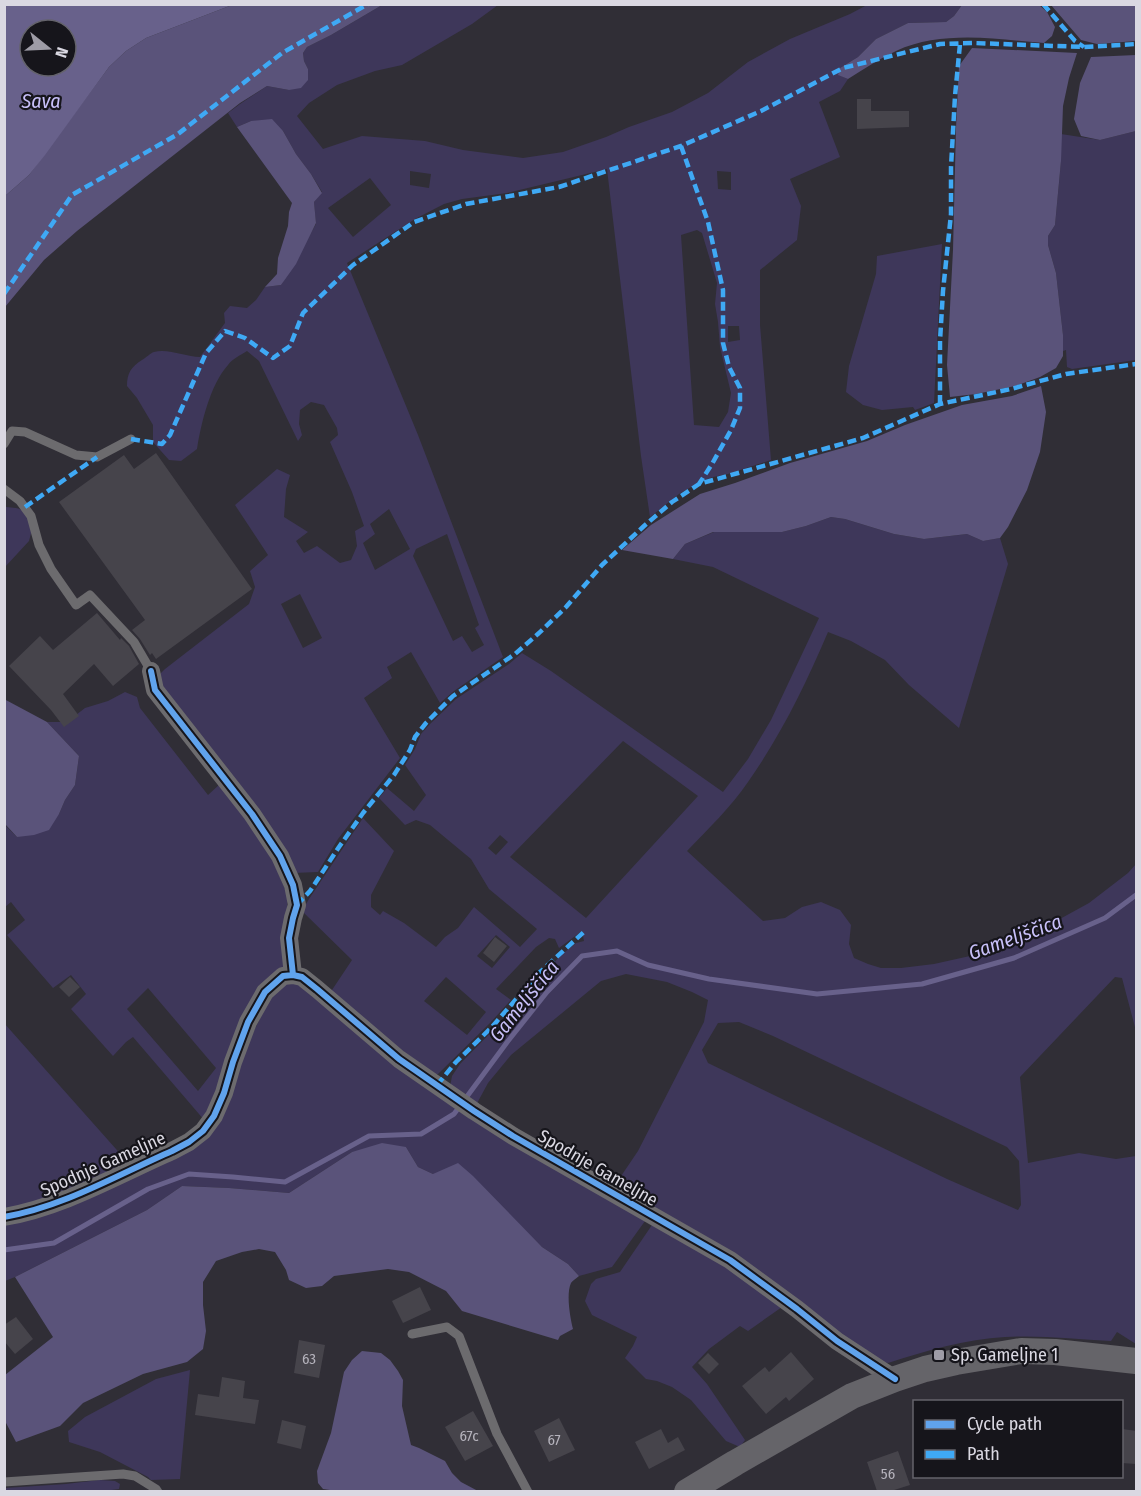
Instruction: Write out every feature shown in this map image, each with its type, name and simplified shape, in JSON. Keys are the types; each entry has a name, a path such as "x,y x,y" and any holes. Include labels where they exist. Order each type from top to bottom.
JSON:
{"street":[{"path":"151,671 155,690 252,814 280,856 293,885 297,905 289,938 293,975"},
{"name":"Spodnje Gameljne","path":"4,1217 54,1204 172,1151 203,1131 214,1116 224,1093 248,1022 258,1003 275,982 283,976 293,975 302,977 399,1059 474,1111 513,1136 730,1260 837,1341 895,1378"},
{"path":"687,1491 852,1396 895,1378 925,1369 1021,1352 1055,1352 1137,1361"}],"lane":[{"path":"4,444 12,431 25,432 76,455 97,456 131,439"},
{"path":"4,489 20,501 31,516 39,545 51,569 76,605 90,595 134,642 151,671"},
{"path":"412,1334 447,1327 459,1336 497,1434 528,1491"},
{"path":"4,1482 123,1474 135,1476 158,1491"}],"shaded area":[{"path":"232,5 382,5 307,47 303,53 308,69 308,80 301,88 289,90 267,86 240,103 77,231 44,260 5,307 5,196 29,175 109,67 126,51 146,38"},
{"path":"382,5 498,5 472,24 402,65 375,71 337,85 309,103 297,116 323,149 362,136 425,141 463,150 523,158 563,152 672,112 708,93 748,62 790,39 867,5 962,5 946,22 908,23 876,39 858,57 840,68 839,75 848,79 840,91 819,102 840,157 790,179 801,206 797,240 760,270 760,325 771,460 700,482 679,494 650,517 607,169 507,193 462,199 444,204 415,219 347,263 418,435 503,657 440,703 411,652 387,667 392,678 364,698 400,758 338,839 318,872 293,873 158,686 157,677 249,604 255,587 250,571 268,555 235,505 277,469 290,475 286,489 284,517 308,532 296,541 304,553 317,546 340,563 351,560 357,546 355,531 364,526 330,442 338,435 337,428 324,405 311,402 300,410 299,424 302,435 298,441 259,361 247,351 230,363 216,383 204,417 197,449 181,461 169,460 153,442 153,425 127,386 127,381 132,368 154,352 165,351 200,357 225,323 224,313 230,306 247,308 265,287 281,285 316,224 314,202 322,192 283,131 251,121 237,127 228,113 267,86 289,90 308,69 303,53 307,47","holes":["410,171 431,174 429,188 410,185","717,171 731,172 731,190 718,189","370,178 391,205 353,237 328,208","697,230 702,233 717,283 715,304 720,347 731,393 728,412 719,427 694,425 681,235","728,326 739,326 740,340 728,342","389,509 410,549 375,570 363,543 375,534 370,524","447,534 479,625 475,628 484,645 472,652 462,636 453,641 413,556 416,549","300,594 322,638 303,648 281,604"]},
{"path":"962,5 1039,5 1047,12 1055,27 1052,36 1044,43 988,38 932,40 896,51 848,79 838,75 840,68 858,57 876,39 908,23 946,22"},
{"path":"1051,5 1136,5 1136,41 1097,44 1081,40"},
{"path":"972,48 1077,53 1063,106 1055,225 1048,236 1048,245 1056,273 1063,356 1056,368 1040,377 1015,386 950,397 947,365 959,66"},
{"path":"1136,55 1136,131 1100,140 1081,136 1074,119 1080,83 1091,57"},
{"path":"272,119 283,131 322,193 314,202 316,223 296,264 281,285 265,287 277,274 278,258 292,203 237,127 251,121"},
{"path":"1136,131 1136,360 1072,369 1067,367 1066,350 1063,351 1056,273 1048,245 1048,236 1055,225 1061,134 1100,140"},
{"path":"942,244 934,403 915,410 913,407 882,410 863,405 846,392 849,366 876,274 877,256"},
{"path":"1041,386 1046,412 1040,452 1027,490 1000,538 983,541 967,534 924,539 894,534 831,517 782,532 713,532 685,544 673,559 622,550 651,525 700,494 790,463 867,441 962,405 1012,396"},
{"path":"6,507 23,510 34,522 29,541 5,567 5,510"},
{"path":"831,517 894,534 924,539 967,534 983,541 1000,538 1008,564 959,728 909,685 885,660 851,641 828,632 792,709 760,764 719,818 687,851 763,921 785,918 802,907 821,902 840,910 851,925 849,944 854,958 881,968 934,964 1018,942 1089,903 1128,873 1136,864 1136,1031 1122,978 1115,977 1020,1077 1028,1163 1079,1153 1116,1159 1136,1156 1136,1344 1117,1332 1111,1341 1005,1337 961,1343 888,1363 876,1361 613,1188 638,1151 704,1022 708,1000 667,982 626,974 601,981 511,1055 488,1083 475,1107 450,1087 452,1076 460,1064 560,956 576,943 584,941 582,931 559,948 555,939 549,938 536,947 496,989 511,1000 438,1074 433,1075 330,993 352,960 302,911 363,818 394,851 371,895 371,907 380,915 383,911 404,923 436,947 458,928 474,907 520,947 537,929 489,889 471,859 430,825 416,820 405,825 379,798 387,788 414,811 426,795 405,765 421,734 456,699 522,653 723,792 748,759 771,720 819,618 713,567 673,559 685,544 714,532 782,532","holes":["623,741 698,796 586,918 510,857","500,835 508,842 496,855 488,848","496,935 510,947 492,968 477,956","446,977 486,1012 467,1035 424,1001","739,1022 1007,1147 1019,1161 1021,1205 1018,1210 947,1179 708,1063 702,1050 718,1023"]},
{"path":"125,692 137,697 140,708 208,795 220,784 267,847 288,896 283,967 205,1121 133,1037 113,1056 71,1009 86,994 71,975 53,988 7,935 25,920 11,902 5,907 4,824 17,837 59,814 75,785 79,756 47,722 67,722 85,708 108,701","holes":["148,988 216,1068 198,1091 127,1009"]},
{"path":"4,699 47,722 79,756 75,785 59,814 49,830 34,835 17,837 5,824"},
{"path":"287,982 302,984 645,1221 612,1267 579,1276 568,1264 542,1247 511,1217 418,1167 406,1147 352,1152 289,1193 182,1186 147,1210 5,1281 4,1224 200,1141 273,992"},
{"path":"4,1023 129,1165 53,1198 5,1211"},
{"path":"382,1143 406,1147 418,1167 433,1174 458,1163 542,1247 568,1264 579,1276 571,1283 569,1293 573,1329 560,1336 558,1340 462,1311 446,1291 409,1272 388,1269 334,1276 322,1286 306,1288 289,1280 275,1252 259,1249 242,1252 216,1261 203,1282 206,1331 203,1349 187,1362 143,1374 83,1403 60,1426 16,1442 5,1421 5,1375 53,1337 15,1277 147,1210 182,1186 289,1193 352,1152"},
{"path":"652,1225 727,1266 782,1307 748,1331 740,1326 709,1349 692,1367 707,1384 745,1440 740,1447 726,1441 691,1400 672,1387 646,1379 625,1358 637,1337 592,1315 585,1301 591,1284 596,1279 620,1272"},
{"path":"362,1351 381,1353 390,1360 403,1380 402,1406 411,1445 445,1461 461,1482 478,1491 337,1491 323,1489 318,1483 317,1471 331,1433 344,1372"},
{"path":"190,1370 180,1479 151,1480 100,1452 69,1442 68,1431 85,1417 156,1379"},
{"path":"99,1480 115,1481 120,1484 119,1489 5,1492 5,1488"}],"water":[{"name":"Sava","path":"5,4 232,4 146,38 126,51 109,67 29,175 5,196"}],"building":[{"path":"857,99 871,99 871,111 909,111 909,127 857,129"},
{"path":"156,453 252,589 156,659 152,653 150,655 132,630 145,620 59,502 124,455 134,469"},
{"path":"97,613 120,640 121,638 129,646 139,664 113,686 94,664 63,694 79,716 64,727 9,666 40,636 53,650"},
{"path":"495,937 507,946 494,962 483,953"},
{"path":"70,977 80,987 69,997 59,987"},
{"path":"420,1287 431,1310 403,1323 392,1301"},
{"path":"16,1317 33,1339 15,1354 4,1341 4,1325"},
{"path":"299,1340 325,1345 319,1378 294,1373"},
{"path":"791,1352 814,1379 789,1401 786,1397 766,1414 742,1386 765,1367 769,1372"},
{"path":"708,1353 719,1364 709,1374 698,1363"},
{"path":"222,1377 245,1381 243,1398 259,1400 255,1424 195,1415 198,1394 219,1397"},
{"path":"473,1411 493,1446 465,1461 445,1427"},
{"path":"559,1418 575,1450 549,1462 534,1431"},
{"path":"282,1420 306,1426 301,1449 277,1443"},
{"path":"661,1429 668,1443 678,1437 685,1450 649,1469 635,1442"},
{"path":"1123,1429 1137,1431 1136,1464 1123,1463"},
{"path":"898,1451 910,1485 891,1491 877,1491 867,1462"}],"waterway":[{"name":"Gameljščica","path":"4,1250 54,1243 148,1189 189,1174 285,1182 369,1136 421,1134 454,1114 547,992 582,956 617,951 648,965 709,979 817,994 922,984 1014,958 1105,918 1136,895"}],"marked path":[{"path":"4,294 72,195 178,134 282,53 368,4"},
{"path":"1043,4 1075,41 1084,47"},
{"path":"131,439 162,444 170,435 206,353 225,331 245,338 273,358 290,346 303,313 353,265 414,222 466,204 559,187 681,146 761,111 843,68 895,55 940,44 1084,47 1136,44"},
{"path":"940,404 940,341 951,214 951,167 960,44"},
{"path":"681,146 708,222 723,290 723,343 729,367 740,388 740,408 731,430 699,484"},
{"path":"297,905 310,891 363,813 394,775 410,750 415,737 426,723 453,696 515,654 539,633 566,607 602,565 672,502 699,484 863,438 940,404 1011,389 1066,374 1136,364"},
{"path":"25,507 97,457"},
{"path":"437,1085 539,973 585,931"}],"cycle path":[{"path":"151,671 155,690 252,814 280,856 293,885 297,905 289,938 293,975"},
{"path":"4,1217 47,1206 90,1189 172,1151 203,1131 214,1116 248,1022 265,992 283,976 293,975 302,977 399,1059 474,1111 513,1136 730,1260 837,1341 895,1379"}],"place":[{"name":"Sp. Gameljne 1","path":"939,1355"}]}
